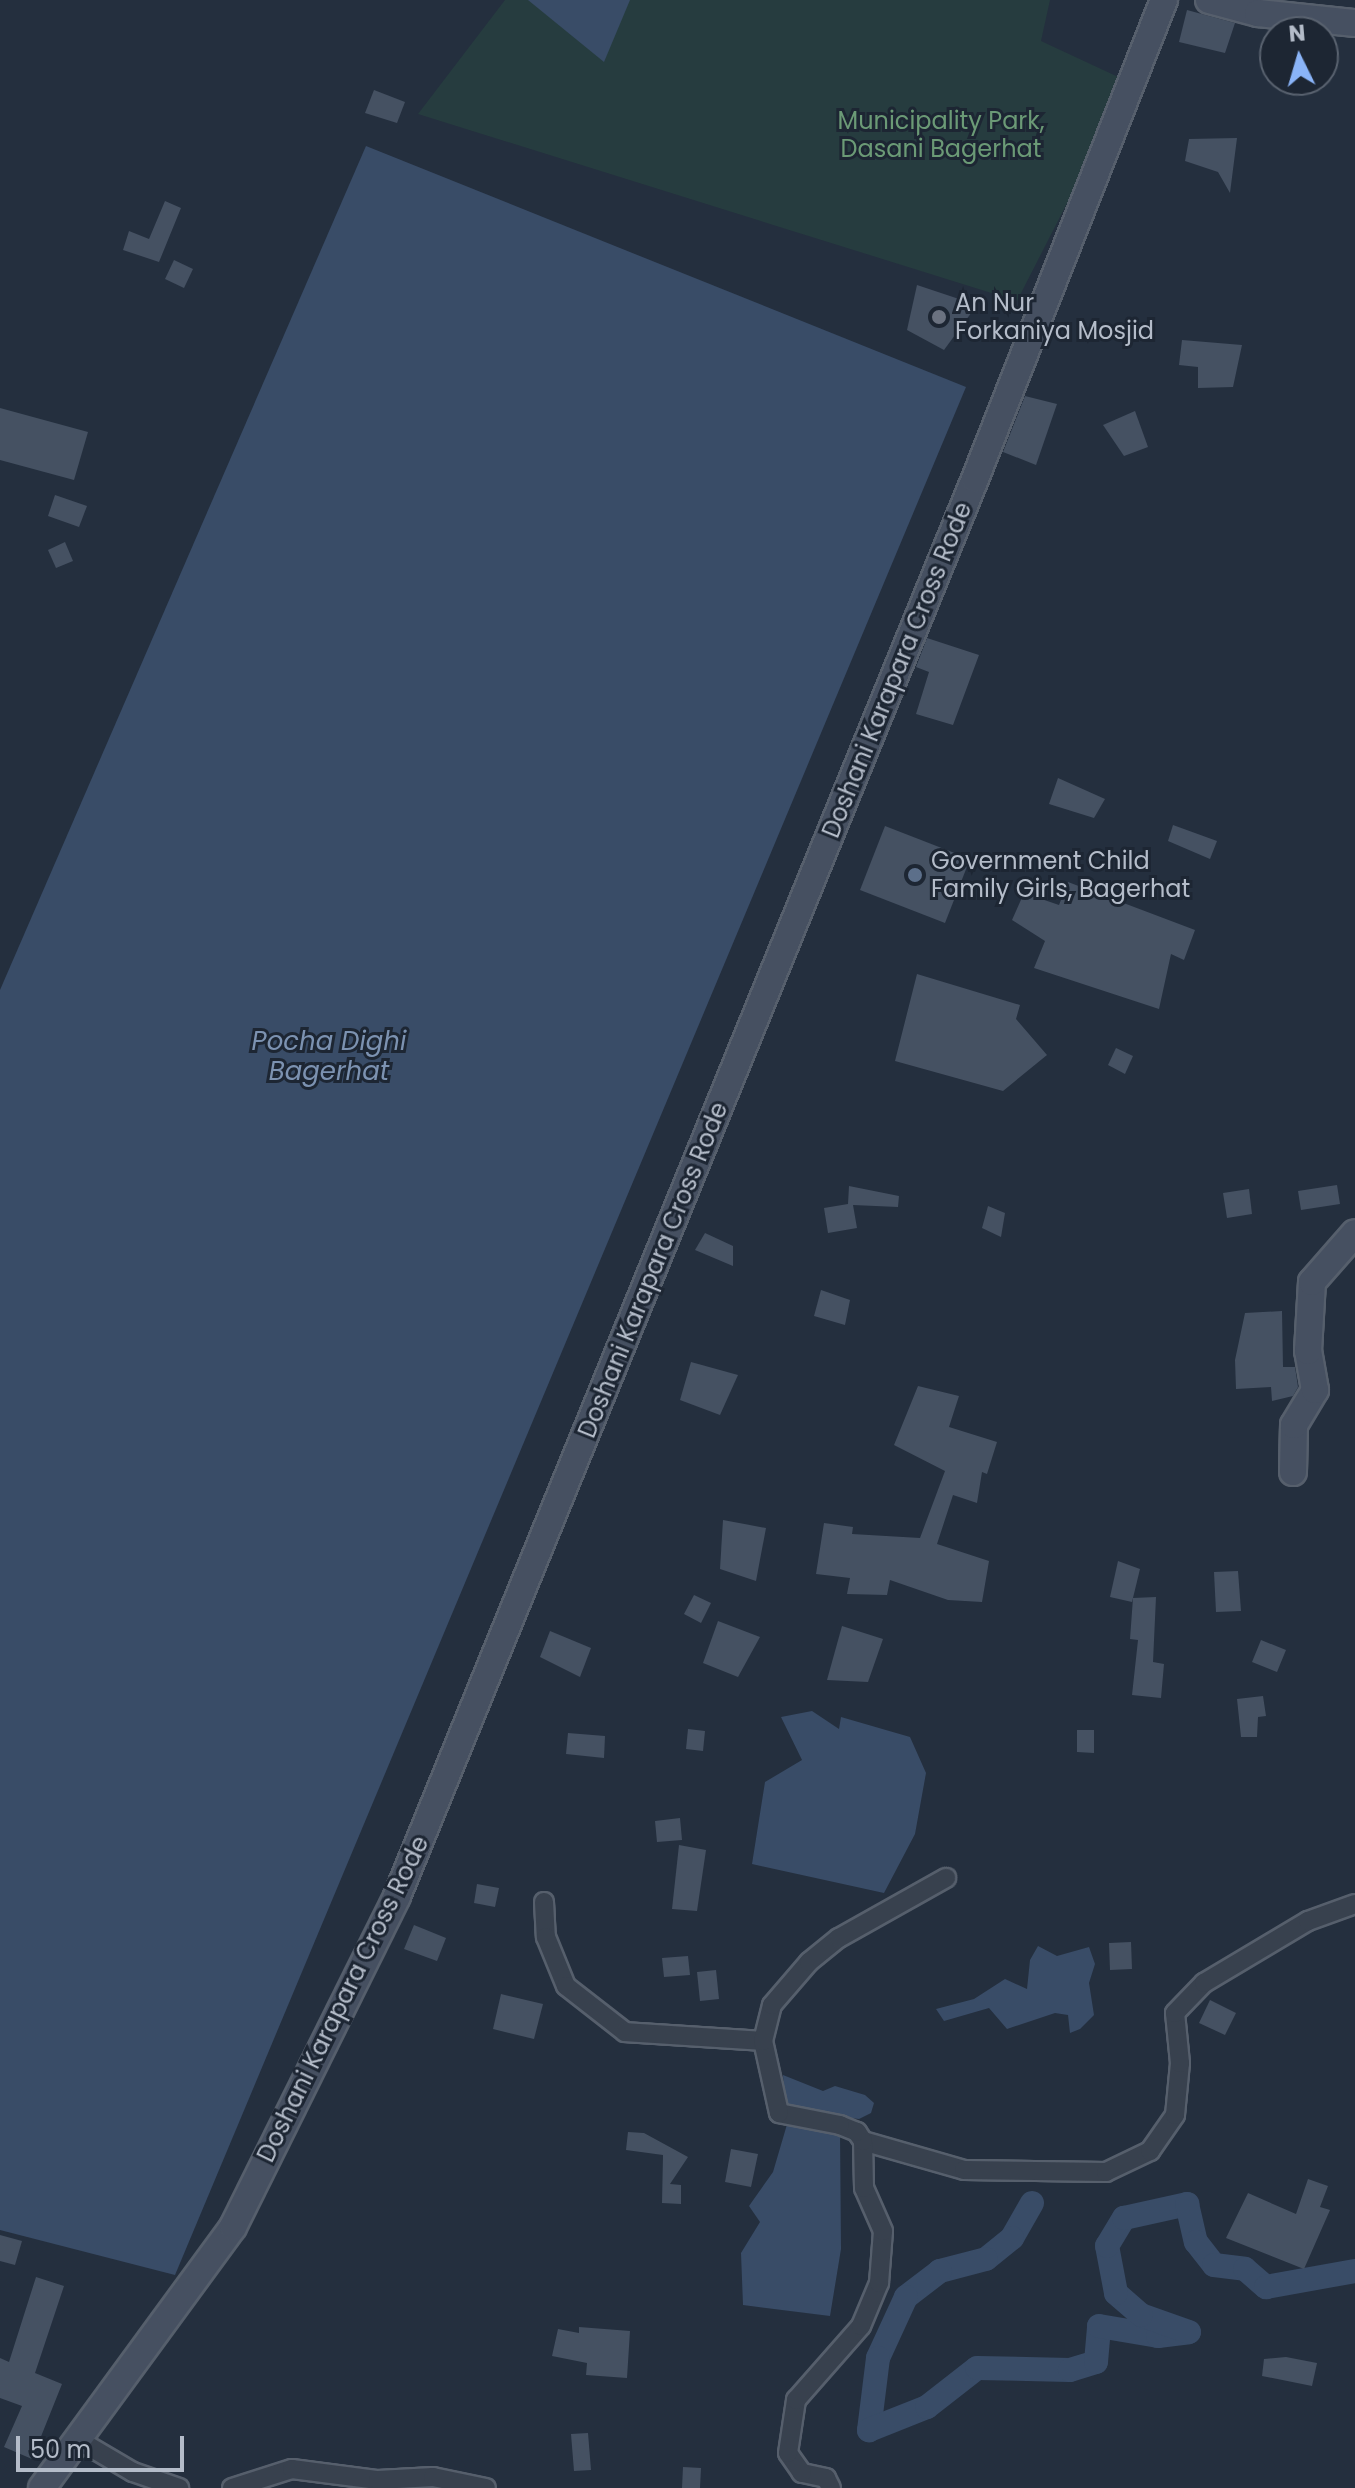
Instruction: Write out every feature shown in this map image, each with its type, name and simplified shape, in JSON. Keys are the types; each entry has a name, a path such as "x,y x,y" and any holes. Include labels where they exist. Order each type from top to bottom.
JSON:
{"street":[{"name":"Doshani Karapara Cross Rode","path":"42,2488 75,2438 233,2227 397,1896 975,479 1164,0"},
{"path":"1209,0 1258,13 1355,23"},
{"path":"1293,1472 1294,1425 1315,1390 1308,1351 1312,1282 1355,1233"},
{"path":"831,2488 826,2478 802,2473 788,2453 796,2400 861,2326 879,2283 883,2231 864,2188 863,2141 857,2132 840,2125 779,2113 763,2041 772,2005 809,1962 839,1938 946,1878"},
{"path":"544,1902 546,1937 566,1986 625,2032 763,2041"},
{"path":"863,2141 964,2170 1106,2172 1150,2151 1175,2115 1180,2063 1175,2013 1204,1983 1308,1921 1355,1904"},
{"path":"75,2438 133,2472 179,2488"},
{"path":"232,2488 292,2469 378,2480 433,2477 486,2488"}],"green space":[{"name":"Municipality Park, Dasani Bagerhat","path":"505,0 1050,0 1041,41 1129,82 1017,301 418,114"}],"water":[{"path":"528,0 630,0 604,62"},
{"name":"Pocha Dighi Bagerhat","path":"366,146 966,387 175,2275 0,2230 0,990"},
{"path":"812,1711 839,1729 841,1717 910,1737 926,1773 915,1834 884,1893 752,1864 765,1782 802,1760 781,1717"},
{"path":"1038,1946 1057,1956 1089,1947 1095,1964 1089,1983 1094,2015 1080,2029 1070,2033 1068,2015 1055,2013 1007,2029 989,2008 944,2021 936,2009 974,1999 1005,1979 1027,1989 1030,1960"},
{"path":"783,2075 823,2091 835,2086 865,2095 874,2103 871,2113 859,2119 793,2111 785,2104"},
{"path":"788,2121 840,2130 841,2249 830,2316 743,2305 741,2253 760,2222 749,2206 773,2172"}],"building":[{"path":"1187,10 1235,23 1225,53 1179,42"},
{"path":"374,90 405,102 397,123 365,113"},
{"path":"1237,138 1230,193 1218,172 1185,161 1189,139"},
{"path":"165,201 181,208 159,262 123,250 129,231 149,239"},
{"path":"174,260 193,269 184,288 165,279"},
{"name":"An Nur Forkaniya Mosjid","path":"917,285 977,305 944,350 907,330"},
{"path":"1182,340 1242,345 1233,387 1198,388 1198,367 1179,365"},
{"path":"1025,396 1057,404 1036,465 1003,452"},
{"path":"0,408 88,432 74,480 0,460"},
{"path":"1135,411 1148,447 1124,456 1103,425"},
{"path":"55,495 87,506 79,527 48,516"},
{"path":"65,542 73,561 56,568 48,550"},
{"path":"927,638 979,655 953,725 916,714 929,672 916,667"},
{"path":"1058,778 1105,799 1094,818 1049,804"},
{"path":"1173,825 1217,841 1210,859 1168,841"},
{"name":"Government Child Family Girls, Bagerhat","path":"885,826 970,859 945,923 860,890"},
{"path":"1068,882 1195,930 1184,960 1171,954 1159,1009 1034,968 1045,941 1012,920 1024,893 1059,905"},
{"path":"917,974 1020,1005 1016,1019 1047,1055 1003,1091 895,1061"},
{"path":"1116,1048 1133,1056 1125,1074 1108,1065"},
{"path":"1337,1185 1340,1204 1301,1210 1298,1191"},
{"path":"849,1186 899,1196 898,1207 853,1205 857,1228 828,1233 824,1208 848,1204"},
{"path":"1249,1189 1252,1214 1227,1218 1223,1193"},
{"path":"988,1206 1005,1213 1001,1237 982,1228"},
{"path":"705,1233 733,1246 733,1266 695,1250"},
{"path":"821,1290 850,1300 845,1325 814,1316"},
{"path":"1282,1311 1283,1367 1295,1367 1298,1387 1293,1396 1272,1401 1271,1387 1236,1389 1235,1360 1245,1313"},
{"path":"691,1362 738,1375 720,1415 680,1400"},
{"path":"918,1386 959,1396 949,1427 997,1442 987,1474 982,1472 977,1503 953,1495 937,1544 989,1561 982,1602 948,1600 890,1580 887,1595 847,1594 850,1578 816,1574 824,1523 853,1527 852,1534 920,1538 945,1471 894,1445"},
{"path":"723,1520 766,1528 756,1581 720,1569"},
{"path":"1118,1561 1140,1569 1132,1602 1110,1597"},
{"path":"1238,1571 1241,1611 1216,1612 1214,1572"},
{"path":"694,1595 711,1603 701,1623 684,1614"},
{"path":"1156,1597 1153,1662 1164,1664 1161,1698 1132,1695 1138,1640 1130,1639 1133,1598"},
{"path":"718,1621 760,1637 738,1677 703,1663"},
{"path":"842,1626 883,1639 868,1682 827,1680"},
{"path":"550,1631 591,1648 580,1677 540,1657"},
{"path":"1261,1640 1286,1650 1277,1672 1252,1662"},
{"path":"1263,1696 1266,1716 1258,1717 1257,1737 1241,1737 1237,1699"},
{"path":"688,1729 705,1731 703,1751 686,1749"},
{"path":"1077,1730 1094,1730 1094,1753 1077,1752"},
{"path":"568,1733 605,1736 604,1758 566,1754"},
{"path":"680,1818 682,1840 657,1842 655,1821"},
{"path":"679,1845 706,1850 697,1911 672,1909"},
{"path":"477,1884 499,1888 495,1907 474,1903"},
{"path":"414,1925 446,1938 437,1961 404,1949"},
{"path":"1131,1942 1132,1969 1110,1970 1109,1943"},
{"path":"688,1956 690,1975 664,1977 662,1958"},
{"path":"716,1970 719,1999 700,2001 697,1972"},
{"path":"501,1994 543,2004 534,2039 493,2029"},
{"path":"1210,2000 1236,2013 1225,2035 1199,2023"},
{"path":"628,2132 644,2133 688,2157 670,2184 681,2185 681,2204 662,2203 663,2155 626,2150"},
{"path":"731,2149 758,2154 751,2187 725,2182"},
{"path":"1308,2179 1328,2186 1320,2207 1330,2210 1304,2269 1226,2238 1248,2193 1296,2214"},
{"path":"0,2235 22,2241 15,2265 0,2261"},
{"path":"36,2277 64,2286 35,2373 62,2384 32,2459 4,2447 22,2406 0,2398 0,2358 9,2362"},
{"path":"579,2327 630,2331 627,2378 586,2375 587,2363 552,2356 558,2329 579,2333"},
{"path":"1286,2357 1317,2363 1312,2386 1262,2376 1264,2359"},
{"path":"588,2433 591,2470 574,2471 571,2434"},
{"path":"683,2467 701,2468 700,2488 682,2488"}],"waterway":[{"path":"1032,2203 1012,2238 986,2259 940,2271 906,2297 878,2358 869,2430 927,2407 977,2368 1070,2370 1096,2362 1099,2326 1158,2336 1189,2332 1141,2315 1116,2293 1107,2246 1124,2218 1187,2204 1196,2242 1214,2265 1245,2269 1266,2287 1355,2271"}],"place":[{"name":"An Nur Forkaniya Mosjid","path":"939,317"},
{"name":"Government Child Family Girls, Bagerhat","path":"915,875"}]}
